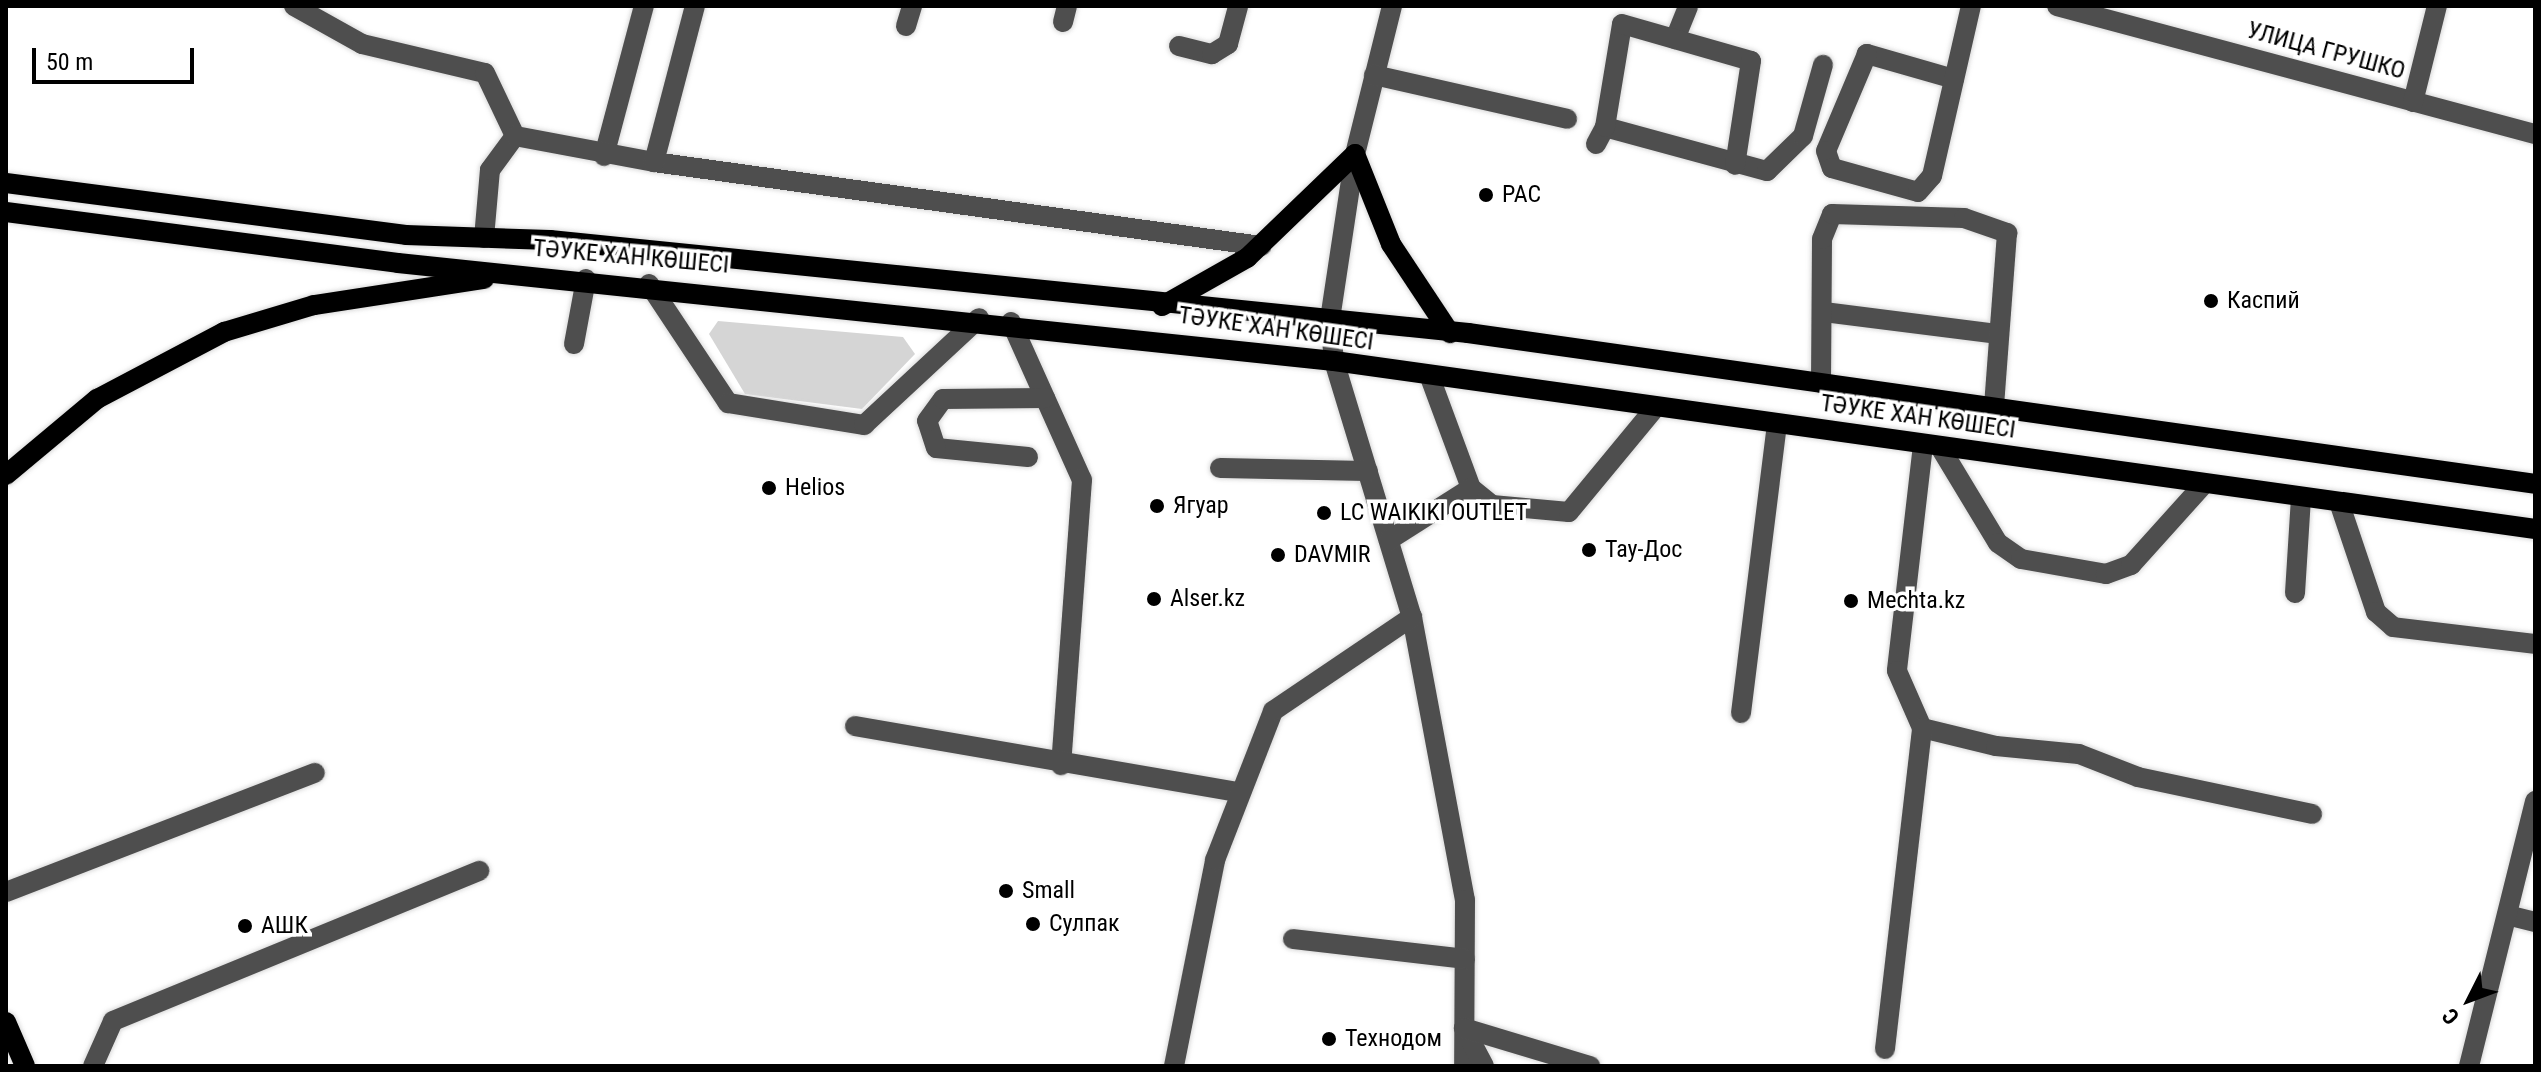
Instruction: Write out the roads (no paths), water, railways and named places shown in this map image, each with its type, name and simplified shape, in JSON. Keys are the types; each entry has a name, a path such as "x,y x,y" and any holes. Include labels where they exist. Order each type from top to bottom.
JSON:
{"main road":[{"path":"1162,306 1261,246 1355,154 1391,244 1450,333"},
{"name":"ТӘУКЕ ХАН КӨШЕСІ","path":"6,183 406,235 484,238 1450,333 2535,484"},
{"name":"ТӘУКЕ ХАН КӨШЕСІ","path":"6,212 534,274 979,318 1334,361 1431,380 1656,407 2535,529"},
{"path":"6,475 97,399 224,332 397,288 534,274"},
{"path":"6,1022 25,1066"}],"street":[{"path":"294,6 362,44 485,73 515,136"},
{"path":"604,156 644,6"},
{"path":"654,162 695,6"},
{"path":"1179,46 1212,54 1228,44 1238,6"},
{"path":"1392,6 1355,154 1330,320 1334,361 1412,617 1465,900 1464,1066"},
{"path":"1675,39 1688,6"},
{"path":"1954,79 1867,54 1826,151 1832,168 1918,192 1932,176 1971,6"},
{"name":"УЛИЦА ГРУШКО","path":"2057,6 2535,134"},
{"path":"2413,102 2437,6"},
{"path":"1735,165 1751,61 1622,24 1600,135 1735,165 1767,171 1803,136 1823,65"},
{"path":"1374,75 1567,119"},
{"path":"515,136 604,156 1261,246"},
{"path":"484,238 490,170 515,136"},
{"path":"1821,383 1824,312 1822,239 1832,214 1964,218 2007,233 1997,334 1994,407"},
{"path":"574,344 586,279"},
{"path":"649,284 728,403 864,425 979,318"},
{"path":"1824,312 1997,334"},
{"path":"1011,322 1082,480 1061,765"},
{"path":"1431,380 1471,488 1492,505 1569,512 1656,407"},
{"path":"1028,457 936,448 927,421 943,399 1045,398"},
{"path":"1741,713 1777,424"},
{"path":"1932,446 1998,543 2021,559 2106,574 2131,565 2204,484"},
{"path":"1885,1049 1922,728 1897,671 1932,446"},
{"path":"1220,468 1368,471"},
{"path":"1389,540 1471,488"},
{"path":"2295,593 2301,497"},
{"path":"2339,502 2376,612 2393,627 2535,644"},
{"path":"1174,1066 1215,860 1238,792 1273,711 1412,617"},
{"path":"855,726 1061,765 1238,792"},
{"path":"1922,728 1996,746 2079,754 2138,777 2312,814"},
{"path":"6,892 315,773"},
{"path":"2469,1066 2535,801"},
{"path":"93,1066 113,1021 479,871"},
{"path":"2507,915 2535,922"},
{"path":"1293,939 1465,959"},
{"path":"1464,1028 1484,1066"},
{"path":"1464,1028 1590,1066"}],"place":[{"name":"РАС","path":"1486,195"},
{"name":"Каспий","path":"2211,301"},
{"name":"Helios","path":"769,488"},
{"name":"Ягуар","path":"1157,506"},
{"name":"LC WAIKIKI OUTLET","path":"1324,513"},
{"name":"Тау-Дос","path":"1589,550"},
{"name":"DAVMIR","path":"1278,555"},
{"name":"Alser.kz","path":"1154,599"},
{"name":"Mechta.kz","path":"1851,601"},
{"name":"Small","path":"1006,891"},
{"name":"Сулпак","path":"1033,924"},
{"name":"АШК","path":"245,926"},
{"name":"Технодом","path":"1329,1039"}]}
